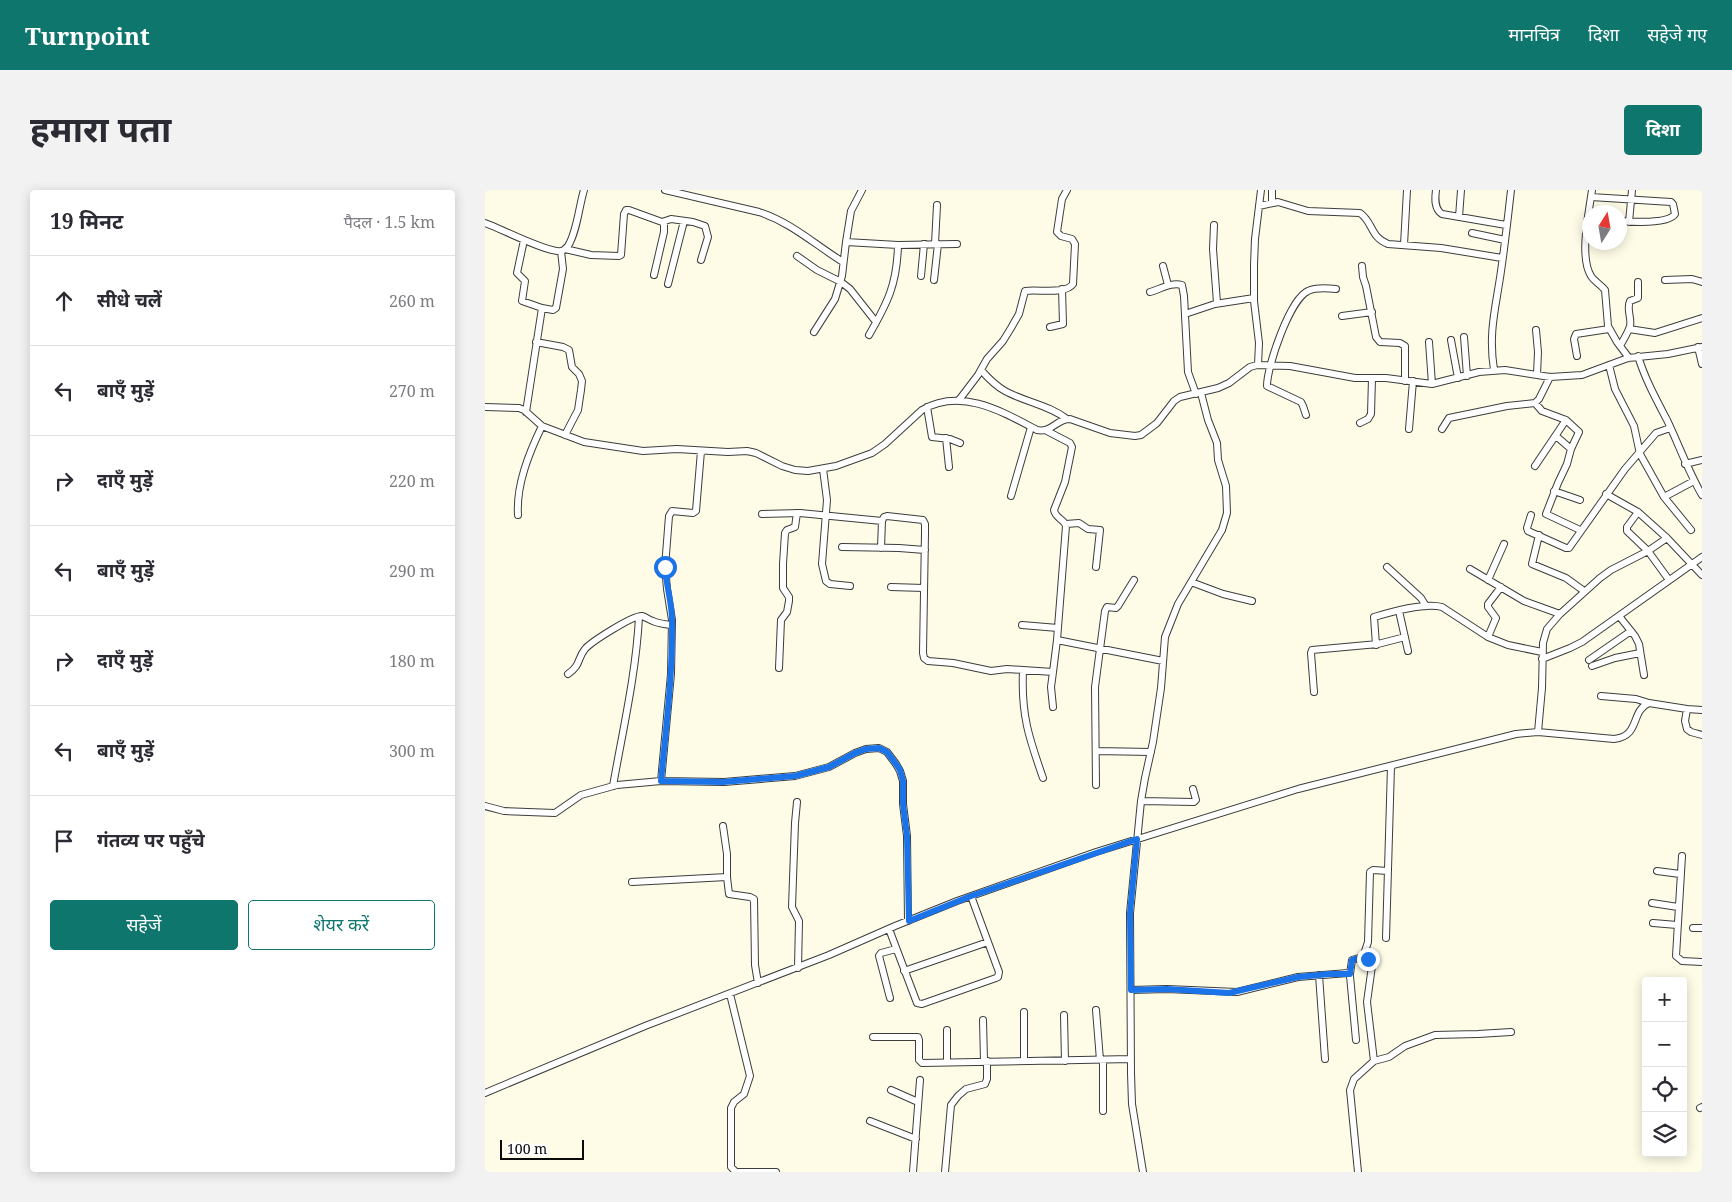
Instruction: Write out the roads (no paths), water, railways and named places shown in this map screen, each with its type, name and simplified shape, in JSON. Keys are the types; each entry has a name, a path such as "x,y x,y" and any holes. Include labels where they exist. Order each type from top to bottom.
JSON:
{"street":[{"path":"665,190 689,192 782,220 843,262"},
{"path":"814,332 834,302 841,282 851,211 862,190"},
{"path":"959,400 987,359 1003,341 1019,314 1025,291 1063,289 1069,288 1073,284 1074,241 1061,236 1057,232 1062,199 1067,190"},
{"path":"1258,365 1259,343 1254,298 1255,239 1261,190"},
{"path":"1272,190 1272,203"},
{"path":"1404,244 1407,190"},
{"path":"1436,190 1436,206 1438,212 1442,214 1507,225"},
{"path":"1459,217 1461,190"},
{"path":"1494,370 1491,328 1503,258 1511,190"},
{"path":"1591,193 1632,200 1671,202 1675,214 1671,218 1664,220 1629,222 1632,200 1632,190"},
{"path":"524,240 517,273 525,280 522,301 553,310 556,308 563,269 563,250 571,239 583,192"},
{"path":"1259,206 1278,202 1308,210 1360,212 1365,216 1373,233 1381,241 1388,244 1441,248 1503,258"},
{"path":"934,280 937,205"},
{"path":"485,223 539,246 591,255 619,256 621,255 624,214 626,210 664,222 671,219 701,224 707,229 708,237 701,260"},
{"path":"668,284 684,221"},
{"path":"654,276 664,232 664,222"},
{"path":"1214,225 1213,249 1217,303"},
{"path":"1472,234 1505,240"},
{"path":"846,242 898,245 957,244"},
{"path":"921,276 924,244"},
{"path":"869,335 893,289 898,245"},
{"path":"1586,250 1587,266 1591,277 1605,290 1609,329 1629,358"},
{"path":"797,256 817,270 841,282 876,322"},
{"path":"1163,266 1168,285"},
{"path":"1362,266 1378,340 1401,344 1405,347 1409,381 1409,429"},
{"path":"1665,280 1702,282"},
{"path":"1620,346 1631,324 1628,305 1630,301 1638,298 1638,282"},
{"path":"1143,1172 1132,1104 1130,913 1141,801 1161,688 1165,637 1171,620 1222,530 1226,518 1226,486 1218,457 1217,443 1199,394 1187,372 1182,285 1178,283 1168,285 1151,292"},
{"path":"1306,416 1301,402 1267,386 1270,366 1277,342 1287,320 1304,294 1313,289 1336,288"},
{"path":"1050,327 1063,324 1063,289"},
{"path":"1185,314 1217,303 1254,298"},
{"path":"526,412 542,308"},
{"path":"1342,316 1372,312"},
{"path":"1629,329 1655,333 1702,318"},
{"path":"1577,356 1574,339 1576,334 1609,329"},
{"path":"1536,330 1537,374"},
{"path":"1464,337 1467,376"},
{"path":"1451,340 1458,378"},
{"path":"536,342 563,347 569,350 572,367 579,374 582,381 578,410 565,435"},
{"path":"1429,342 1432,384"},
{"path":"981,370 1005,391 1054,410 1067,419 1123,436 1141,435 1157,423 1174,401 1180,397 1218,388 1249,367 1258,365 1290,366 1355,378 1432,384 1494,370 1515,370 1550,377 1582,375 1629,358 1669,354 1700,347 1702,364"},
{"path":"1638,356 1685,464 1702,495"},
{"path":"1609,364 1615,389 1634,426 1640,454 1664,497 1691,530"},
{"path":"1442,429 1449,418 1507,406 1535,403 1550,377"},
{"path":"1361,422 1371,414 1372,378"},
{"path":"485,408 514,407 526,412 542,426 584,442 630,450 747,451 756,453 782,466 808,471 823,469 872,453 927,407 959,400 985,406 1037,430 1047,431 1069,442 1072,447 1065,482 1054,510 1056,516 1066,524 1079,523 1089,529 1101,532 1096,567"},
{"path":"1535,403 1542,411 1565,420 1579,432 1546,514 1580,530"},
{"path":"927,407 932,437 946,438 960,443"},
{"path":"1047,431 1067,419"},
{"path":"1535,466 1565,420"},
{"path":"518,515 523,476 542,426"},
{"path":"1011,496 1031,427"},
{"path":"1531,515 1527,530 1568,548 1625,469 1640,454 1656,433 1670,428"},
{"path":"1556,436 1571,449"},
{"path":"946,438 949,467"},
{"path":"661,781 670,696 672,622 665,567 669,516 672,511 693,513 696,511 701,451"},
{"path":"1685,464 1702,460"},
{"path":"823,469 827,515 822,564 826,581 830,584 850,586"},
{"path":"1664,497 1694,481"},
{"path":"1554,491 1580,500"},
{"path":"1606,494 1638,512 1667,538 1702,575"},
{"path":"1638,512 1626,529 1648,551 1669,580"},
{"path":"779,668 781,620 787,612 789,601 789,597 783,588 785,533 787,530 795,527 797,513"},
{"path":"762,514 797,513 882,521"},
{"path":"881,548 883,517 923,520 925,528 923,653 926,660 930,662 953,663 991,671 1007,669 1053,672"},
{"path":"1053,707 1051,687 1057,640 1066,524"},
{"path":"1539,535 1532,564 1566,578 1584,591"},
{"path":"1537,732 1542,688 1542,656 1544,636 1547,629 1584,591 1611,570 1648,551 1667,538"},
{"path":"1488,580 1504,544"},
{"path":"842,547 925,550"},
{"path":"1376,645 1374,617 1425,606 1442,607 1488,637 1542,656 1570,648 1582,642 1702,557"},
{"path":"1387,567 1421,598 1425,606"},
{"path":"1470,569 1524,601 1560,614"},
{"path":"1096,785 1095,687 1105,609 1119,606 1135,580"},
{"path":"1191,582 1228,596 1252,600"},
{"path":"891,587 924,588"},
{"path":"1488,637 1496,618 1488,604 1501,587"},
{"path":"1399,611 1407,652"},
{"path":"568,674 577,666 583,653 591,644 616,627 639,616 659,623 672,622"},
{"path":"613,786 634,675 639,616"},
{"path":"1619,616 1639,644 1644,675"},
{"path":"1022,625 1057,628"},
{"path":"1631,631 1590,663 1640,653"},
{"path":"1314,692 1312,650 1376,645 1405,637"},
{"path":"1057,640 1163,660"},
{"path":"1023,671 1025,723 1043,778"},
{"path":"1601,696 1636,699 1687,710 1702,710"},
{"path":"485,1093 645,1026 798,968 971,896 1137,839 1299,789 1484,741 1537,732 1622,738 1628,736 1642,708 1649,703"},
{"path":"1687,710 1685,721 1687,729 1702,735"},
{"path":"485,806 504,811 555,813 581,796 613,786 661,781 723,782 795,776 829,767 866,749 879,748 887,752 896,764 903,781 903,804 907,836 909,921"},
{"path":"1096,751 1151,752"},
{"path":"1386,938 1391,766"},
{"path":"1141,801 1194,802 1196,800 1193,789"},
{"path":"797,802 792,906 799,921 798,968"},
{"path":"723,826 727,854 729,894 754,899 755,964 758,983"},
{"path":"1682,856 1676,956 1682,961 1702,962"},
{"path":"1363,957 1368,942 1371,872 1373,870 1388,871"},
{"path":"1657,871 1680,874"},
{"path":"632,882 727,877"},
{"path":"889,929 916,1002 919,1004 996,978 999,972 971,896"},
{"path":"1653,903 1678,907"},
{"path":"1653,923 1677,926"},
{"path":"1693,928 1702,928"},
{"path":"904,971 988,942"},
{"path":"890,998 879,956 881,953 896,949"},
{"path":"1355,1040 1350,974 1352,960 1363,957 1371,962 1367,1002 1374,1061"},
{"path":"1131,990 1167,989 1237,992 1298,977 1350,974"},
{"path":"1319,975 1325,1059"},
{"path":"731,994 750,1076 743,1094 734,1102 731,1108 731,1166 736,1172 776,1172"},
{"path":"1096,1010 1101,1060 1103,1111"},
{"path":"1024,1012 1024,1061"},
{"path":"1064,1015 1065,1061"},
{"path":"945,1172 951,1104 966,1089 985,1084 987,1079 983,1020"},
{"path":"947,1030 947,1062"},
{"path":"1358,1172 1349,1090 1354,1079 1374,1061 1389,1058 1405,1046 1435,1035 1511,1032"},
{"path":"873,1037 918,1037 919,1058 921,1062 1131,1059"},
{"path":"913,1172 920,1080"},
{"path":"891,1090 919,1102"},
{"path":"870,1121 915,1139"}]}
